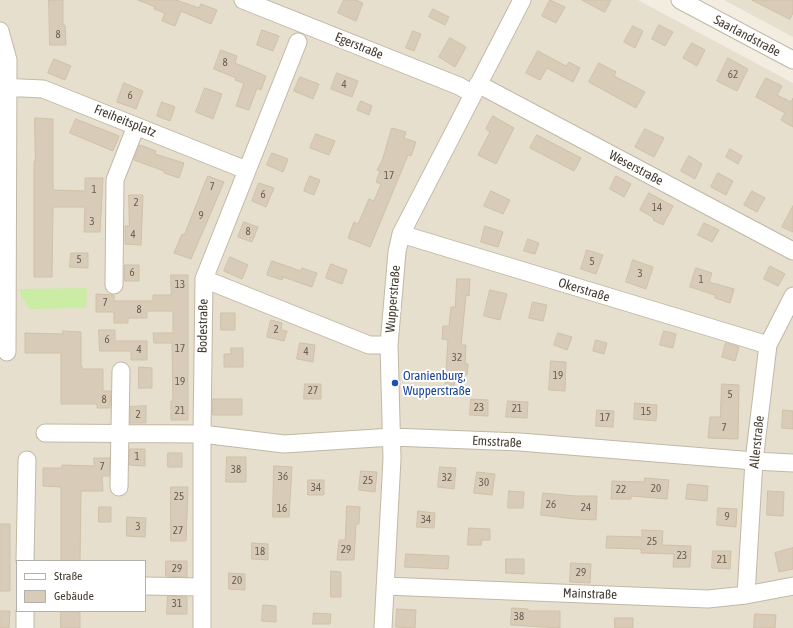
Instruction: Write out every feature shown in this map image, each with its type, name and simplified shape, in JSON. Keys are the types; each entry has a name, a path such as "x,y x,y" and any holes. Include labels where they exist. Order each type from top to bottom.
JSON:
{"street":[{"name":"Egerstraße","path":"243,0 452,83 476,89"},
{"name":"Wupperstraße","path":"383,628 392,437 389,345 397,252 401,234 522,0"},
{"name":"Saarlandstraße","path":"680,0 793,60"},
{"path":"0,31 8,60 4,87 7,352"},
{"name":"Bodestraße","path":"202,628 201,587 204,279 298,42"},
{"name":"Freiheitsplatz","path":"4,87 43,89 246,170"},
{"name":"Weserstraße","path":"476,89 793,251"},
{"path":"114,285 115,180 136,126"},
{"name":"Okerstraße","path":"401,234 768,345"},
{"path":"204,279 369,345 389,345"},
{"name":"Allerstraße","path":"746,595 754,461 768,345 793,296"},
{"path":"119,487 121,371"},
{"name":"Emsstraße","path":"45,433 202,434 284,444 392,437 520,442 793,463"},
{"path":"25,560 27,460"},
{"path":"146,586 201,587"},
{"name":"Mainstraße","path":"386,586 708,599 746,595 793,586"},
{"path":"25,612 25,628"}],"shaded area":[{"path":"0,0 638,0 793,83 793,628 0,628"},
{"path":"724,0 793,0 793,37"}],"green space":[{"path":"87,288 86,308 29,309 18,289"}],"building":[{"path":"49,0 63,0 63,25 65,25 66,45 50,45"},
{"path":"138,0 176,0 199,8 201,4 217,10 211,24 181,11 175,26 162,21 165,13"},
{"path":"344,0 356,0 363,3 356,21 338,13"},
{"path":"550,0 565,7 556,23 542,16"},
{"path":"582,0 611,0 605,12"},
{"path":"752,0 793,0 793,13 790,19"},
{"path":"433,9 449,17 445,25 429,17"},
{"path":"659,25 673,32 665,46 652,39"},
{"path":"633,26 643,31 635,48 624,42"},
{"path":"262,30 279,36 273,51 257,45"},
{"path":"413,31 421,34 414,51 406,48"},
{"path":"450,38 466,47 455,67 439,57"},
{"path":"692,43 705,50 697,66 683,58"},
{"path":"221,50 237,56 235,63 266,76 261,90 257,88 249,110 236,106 244,83 214,69"},
{"path":"538,51 566,66 569,62 580,68 573,82 547,68 540,80 526,73"},
{"path":"728,58 748,69 737,91 717,81"},
{"path":"54,59 71,66 65,80 48,73"},
{"path":"599,63 616,72 614,76 645,92 636,108 589,82"},
{"path":"337,73 358,81 352,97 331,89"},
{"path":"300,77 319,84 313,99 294,91"},
{"path":"766,78 782,86 777,95 791,102 793,98 793,127 781,120 785,113 756,97"},
{"path":"124,83 143,91 136,109 117,102"},
{"path":"205,88 222,94 213,119 196,112"},
{"path":"361,101 372,106 369,115 357,110"},
{"path":"162,102 175,107 170,121 157,116"},
{"path":"493,116 514,128 496,164 478,155 490,132 486,129"},
{"path":"35,118 53,119 53,190 85,191 85,178 103,178 100,232 84,232 85,207 53,207 52,277 34,277"},
{"path":"76,119 119,136 113,151 70,133"},
{"path":"392,128 406,132 404,138 416,142 411,156 408,155 370,247 348,238 354,222 358,224 369,199 374,201 381,184 376,182 380,171 377,170 382,161"},
{"path":"645,129 664,138 654,157 635,147"},
{"path":"316,134 335,141 329,155 310,148"},
{"path":"537,135 581,158 574,171 530,148"},
{"path":"140,145 156,151 155,154 184,163 179,178 134,160"},
{"path":"730,149 742,156 738,164 726,157"},
{"path":"272,153 288,159 283,172 267,165"},
{"path":"689,156 702,164 695,179 681,171"},
{"path":"718,173 733,181 726,195 711,187"},
{"path":"208,176 224,182 191,259 174,253 182,234 184,235"},
{"path":"310,176 320,180 314,195 304,191"},
{"path":"616,176 631,184 624,197 610,189"},
{"path":"259,183 274,188 266,207 252,201"},
{"path":"491,191 510,200 503,214 484,206"},
{"path":"752,191 765,198 757,212 744,205"},
{"path":"649,193 673,206 663,225 653,220 654,218 640,210"},
{"path":"129,195 143,195 141,245 125,244 125,226 129,226"},
{"path":"793,206 793,232 782,227"},
{"path":"244,222 258,227 252,242 238,237"},
{"path":"704,223 719,230 712,242 698,235"},
{"path":"485,226 503,232 498,247 481,242"},
{"path":"528,239 539,243 535,254 524,251"},
{"path":"587,250 603,255 596,274 581,269"},
{"path":"71,253 88,253 88,268 70,267"},
{"path":"230,257 248,265 242,279 224,271"},
{"path":"633,260 653,267 646,289 626,282"},
{"path":"272,261 301,271 302,268 317,273 312,287 283,277 282,280 267,275"},
{"path":"331,264 347,270 342,284 326,278"},
{"path":"125,265 139,265 139,281 125,281"},
{"path":"770,266 785,274 778,286 764,279"},
{"path":"696,268 712,273 709,282 734,289 730,303 715,298 715,295 690,287"},
{"path":"171,275 188,275 188,420 171,420 171,401 173,401 172,343 154,343 153,333 173,333 173,311 147,311 147,318 128,318 128,323 114,323 114,312 96,312 96,294 114,295 114,301 153,301 153,295 171,295"},
{"path":"457,279 470,279 469,296 466,295 461,345 466,345 465,363 468,364 467,375 455,374 454,388 445,387 448,340 442,339 443,326 449,326 451,307 455,307"},
{"path":"490,290 507,294 500,320 484,316"},
{"path":"533,302 547,305 543,321 529,318"},
{"path":"221,313 235,313 235,330 221,330"},
{"path":"271,320 282,323 281,330 287,331 284,341 267,337"},
{"path":"99,330 115,330 115,341 147,341 147,360 131,360 131,351 100,351"},
{"path":"63,331 81,332 82,369 103,369 103,391 111,391 110,408 97,408 97,404 61,404 61,353 25,353 25,333 63,334"},
{"path":"664,331 676,334 673,348 660,345"},
{"path":"558,333 572,337 567,350 554,345"},
{"path":"596,340 607,343 604,354 593,351"},
{"path":"300,343 315,345 313,362 297,359"},
{"path":"726,343 739,347 735,361 722,357"},
{"path":"231,348 243,348 243,367 224,367 224,354 231,354"},
{"path":"551,361 566,362 565,391 549,390"},
{"path":"139,367 152,368 152,388 139,388"},
{"path":"305,384 321,384 321,399 304,399"},
{"path":"722,384 739,385 738,439 708,438 710,417 720,417"},
{"path":"213,399 242,399 242,415 213,415"},
{"path":"471,399 488,400 488,416 470,415"},
{"path":"508,401 528,402 527,418 506,417"},
{"path":"635,403 657,405 656,421 634,419"},
{"path":"146,406 146,423 130,423 130,407"},
{"path":"597,410 614,411 613,427 596,426"},
{"path":"783,410 793,411 793,429 782,428"},
{"path":"130,449 145,449 145,466 129,465"},
{"path":"168,453 182,453 182,467 168,467"},
{"path":"227,457 246,457 246,482 226,482"},
{"path":"94,458 110,458 109,476 102,476 103,491 81,491 80,560 61,560 61,487 43,486 43,468 62,468 62,465 94,466"},
{"path":"274,466 292,467 289,517 273,517"},
{"path":"440,467 456,468 454,489 438,487"},
{"path":"361,471 377,472 375,492 359,490"},
{"path":"477,472 495,474 492,495 474,493"},
{"path":"645,478 669,480 667,499 631,496 631,499 611,499 612,481 644,482"},
{"path":"308,480 324,480 324,495 308,495"},
{"path":"688,484 708,486 707,501 686,499"},
{"path":"171,487 188,487 186,541 171,541"},
{"path":"509,491 524,492 523,508 508,508"},
{"path":"768,491 784,492 783,516 767,515"},
{"path":"543,493 597,496 596,520 541,515"},
{"path":"347,506 360,507 359,524 356,524 354,560 337,560 339,540 345,540"},
{"path":"99,507 111,507 111,522 99,522"},
{"path":"718,508 737,509 736,527 717,525"},
{"path":"418,511 435,513 434,528 417,527"},
{"path":"127,517 146,518 145,537 127,536"},
{"path":"0,524 10,524 10,591 0,591"},
{"path":"469,528 490,529 490,540 482,540 481,545 468,545"},
{"path":"642,530 663,531 662,545 691,546 690,567 673,567 674,554 641,553 641,549 606,548 607,536 642,537"},
{"path":"252,543 268,544 268,560 252,559"},
{"path":"793,548 793,569 779,572 775,553"},
{"path":"713,551 731,551 730,569 712,568"},
{"path":"406,554 449,556 448,569 405,567"},
{"path":"506,559 524,559 524,574 506,573"},
{"path":"166,561 187,561 187,577 166,576"},
{"path":"571,563 591,564 590,583 570,582"},
{"path":"331,571 341,572 341,597 331,597"},
{"path":"229,573 245,574 245,590 229,589"},
{"path":"168,596 187,597 187,614 167,614"},
{"path":"263,605 276,606 276,622 262,621"},
{"path":"512,608 528,609 528,611 560,611 560,628 511,625"},
{"path":"397,609 416,610 415,628 396,627"},
{"path":"0,611 10,611 9,628 0,628"},
{"path":"61,612 80,612 80,628 61,628"},
{"path":"314,613 331,614 330,624 313,624"},
{"path":"755,614 776,615 775,628 754,628"},
{"path":"615,618 633,618 633,628 615,628"}],"place":[{"name":"Oranienburg, Wupperstraße","path":"395,383"}]}
